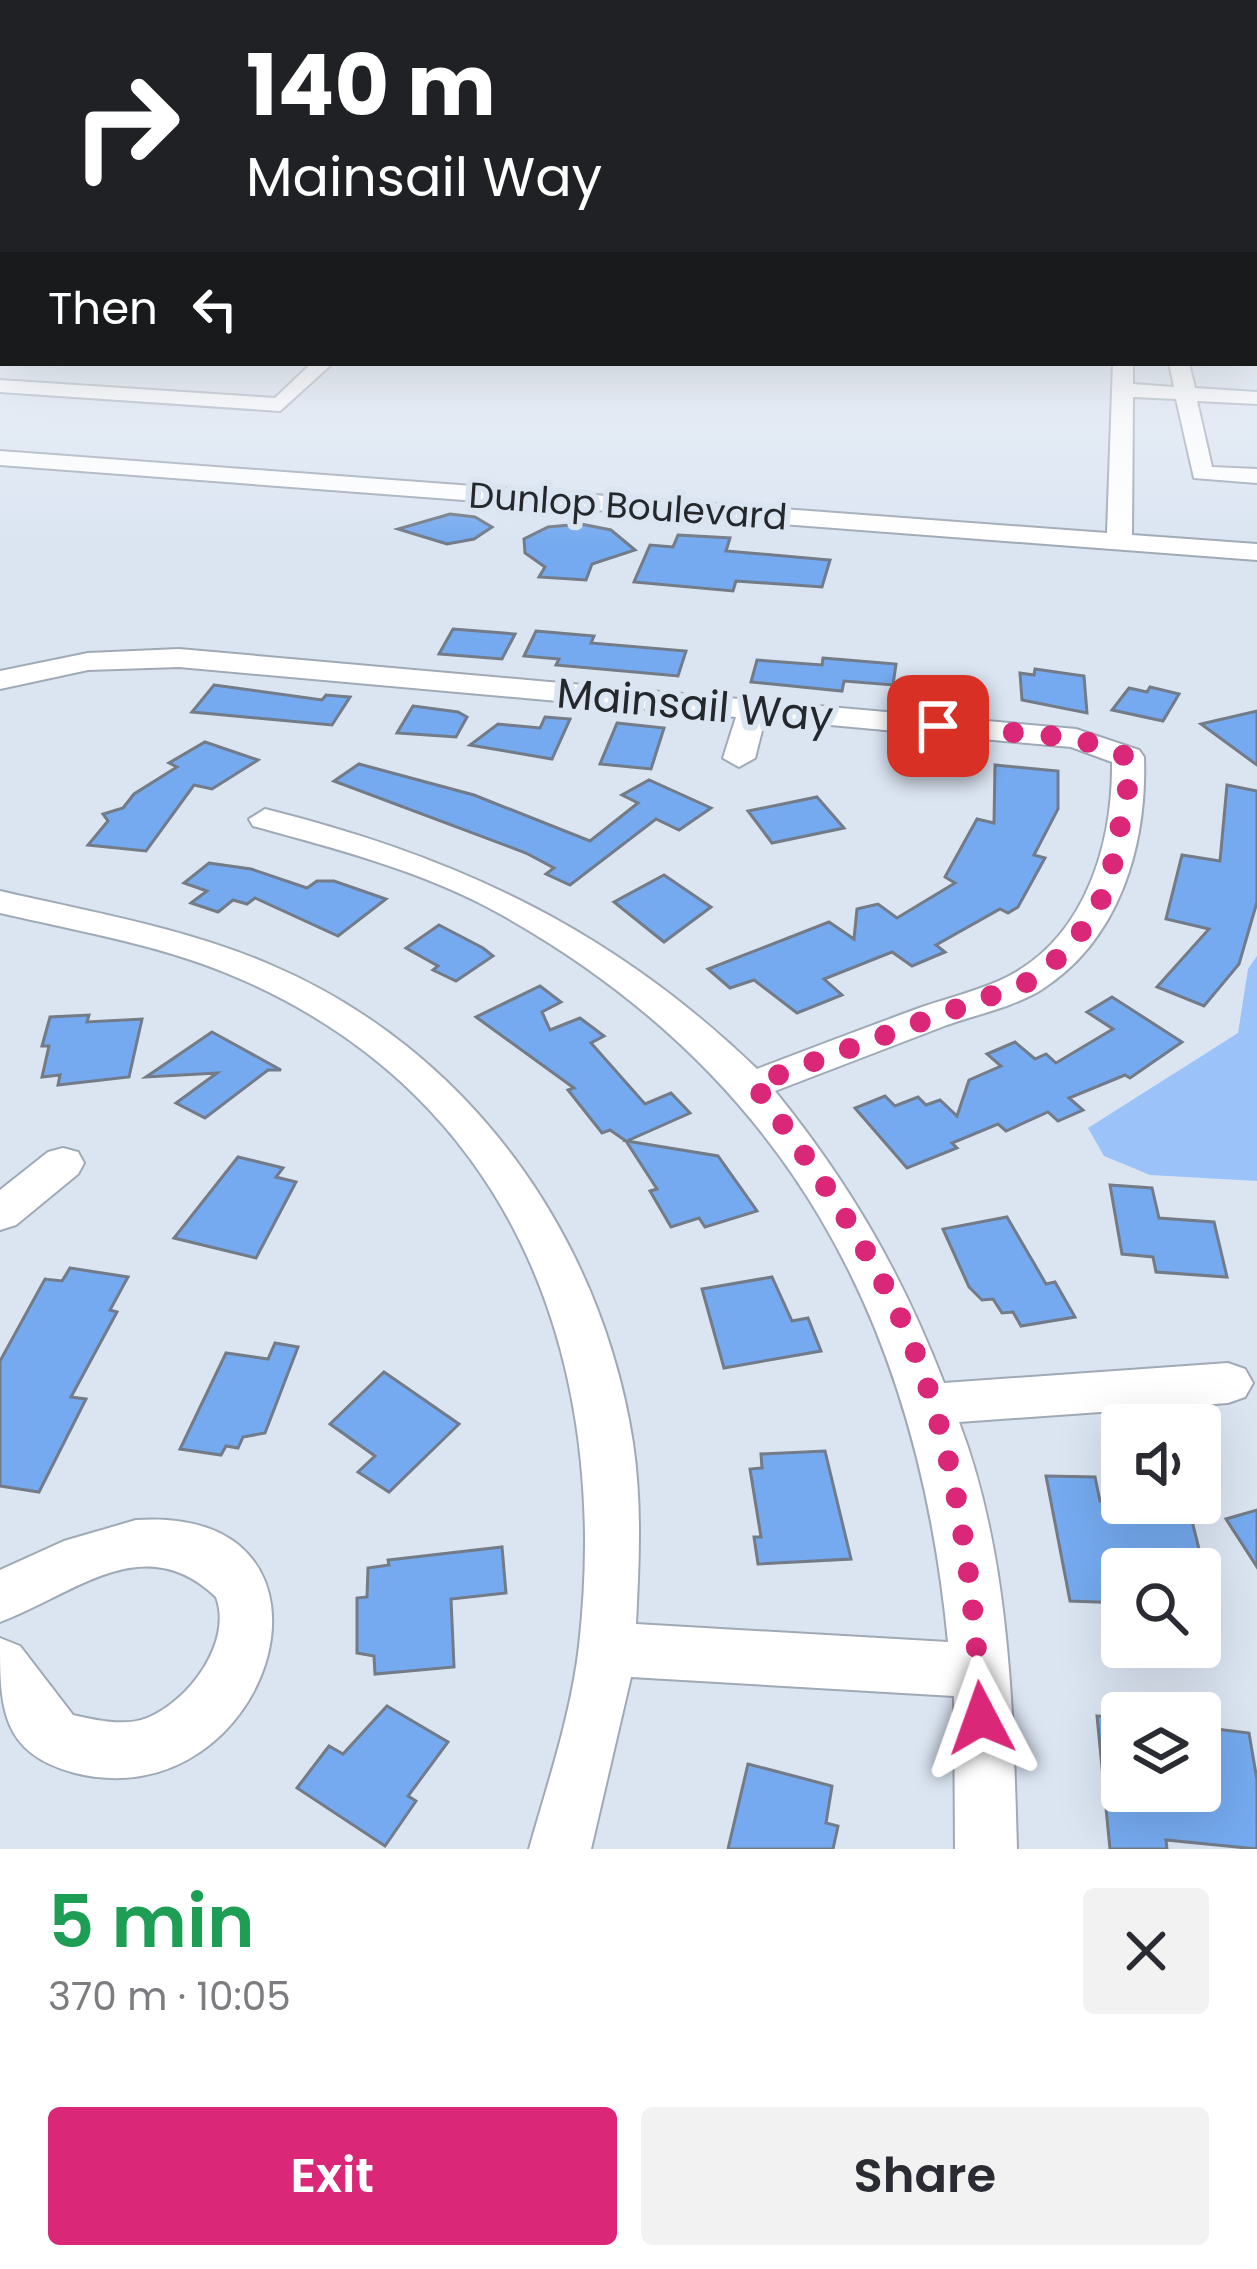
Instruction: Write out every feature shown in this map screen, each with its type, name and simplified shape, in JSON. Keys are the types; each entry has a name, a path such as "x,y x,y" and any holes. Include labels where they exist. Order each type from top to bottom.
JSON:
{"street":[{"path":"44,389 69,371"},
{"path":"0,386 280,406 315,371"},
{"path":"1118,542 1123,371"},
{"path":"1180,371 1202,473 1257,476"},
{"path":"1123,390 1257,398"},
{"name":"Dunlop Boulevard","path":"0,458 1257,552"},
{"path":"1118,508 1177,538 1216,549"},
{"name":"Mainsail Way","path":"0,680 35,668 112,657 179,658 1076,738 1128,757 1130,776 1111,873 1098,908 1068,950 1028,982 754,1084"},
{"path":"739,758 753,710"},
{"path":"265,819 387,851 514,906 610,964 754,1084 856,1234 897,1311 933,1404 960,1524 979,1671 986,1849"},
{"path":"0,902 206,952 292,988 420,1072 507,1168 581,1309 603,1398 614,1535 607,1649 560,1849"},
{"path":"0,1214 63,1163"},
{"path":"933,1404 1228,1383"},
{"path":"0,1598 86,1558 134,1543 171,1543 232,1571 248,1601 248,1627 238,1663 213,1704 159,1744 110,1753 57,1739 0,1665"},
{"path":"607,1649 979,1671"}],"shaded area":[{"path":"1257,956 1257,1181 1150,1175 1104,1156 1088,1128 1238,1033 1248,969"}],"building":[{"path":"450,514 475,517 492,527 474,539 447,544 398,529"},
{"path":"581,524 611,530 635,550 592,564 586,580 539,577 545,567 525,553 524,539 548,527"},
{"path":"678,535 730,538 726,551 830,560 822,587 736,581 733,591 634,582 650,545 673,547"},
{"path":"453,629 515,634 502,659 439,654"},
{"path":"536,631 594,636 591,643 686,651 678,676 556,665 559,659 524,656"},
{"path":"823,658 896,664 893,685 844,681 842,691 751,682 757,660 822,665"},
{"path":"1035,669 1084,676 1087,713 1022,700 1020,673 1034,675"},
{"path":"214,685 322,700 326,695 350,697 332,725 192,712"},
{"path":"1150,687 1179,694 1163,721 1112,710 1129,688 1147,692"},
{"path":"413,706 467,717 456,737 397,733"},
{"path":"1257,711 1257,765 1201,724"},
{"path":"545,717 570,719 552,759 470,745 498,724 540,728"},
{"path":"617,723 664,728 651,769 600,764"},
{"path":"205,742 258,760 212,789 194,785 146,851 88,845 108,821 103,814 123,808 134,794 177,767 169,763"},
{"path":"359,764 474,795 590,841 638,803 622,795 649,780 711,808 679,830 656,819 570,885 546,874 554,868 526,853 334,781"},
{"path":"995,765 1058,771 1058,809 1034,855 1045,858 1018,907 1008,913 1000,909 936,945 945,952 912,966 892,952 824,979 842,995 797,1013 754,980 730,988 708,969 829,922 854,939 857,909 878,904 897,918 955,883 945,877 977,819 994,823"},
{"path":"1227,785 1257,791 1257,902 1239,964 1204,1006 1157,987 1209,929 1166,919 1182,855 1220,861"},
{"path":"817,797 844,828 772,843 748,811"},
{"path":"209,863 251,869 307,888 317,881 334,881 386,899 338,936 255,898 247,904 233,900 218,912 191,903 207,891 184,883"},
{"path":"664,875 711,907 664,942 614,902"},
{"path":"439,925 493,956 456,981 433,970 438,966 406,948"},
{"path":"540,986 561,1002 542,1012 550,1030 580,1018 604,1036 591,1043 645,1104 671,1093 690,1113 627,1141 718,1156 757,1211 705,1227 699,1218 671,1227 650,1191 657,1189 626,1141 610,1130 602,1133 568,1090 574,1088 476,1017"},
{"path":"1112,997 1182,1042 1130,1078 1125,1075 1069,1098 1083,1110 1058,1121 1048,1112 1006,1131 998,1124 952,1143 957,1148 907,1168 855,1108 885,1096 895,1106 918,1097 926,1105 940,1100 957,1116 969,1080 1001,1066 987,1054 1015,1042 1035,1059 1046,1054 1056,1063 1113,1029 1087,1012"},
{"path":"89,1015 87,1022 142,1019 129,1077 58,1085 60,1075 42,1077 49,1046 42,1046 50,1017"},
{"path":"212,1032 281,1070 268,1070 205,1118 176,1103 217,1073 146,1077"},
{"path":"238,1157 283,1168 276,1177 296,1182 256,1258 174,1238"},
{"path":"1110,1185 1152,1188 1159,1218 1214,1222 1227,1277 1156,1272 1153,1257 1122,1254"},
{"path":"1007,1217 1046,1284 1055,1282 1075,1317 1021,1326 1013,1312 1002,1313 993,1299 982,1300 969,1287 943,1229"},
{"path":"70,1268 128,1277 110,1310 117,1312 71,1397 86,1399 39,1492 0,1486 0,1361 45,1279 62,1281"},
{"path":"772,1277 792,1321 808,1318 821,1351 724,1368 702,1289"},
{"path":"275,1343 298,1347 265,1433 243,1437 238,1448 226,1446 221,1455 180,1449 226,1353 268,1359"},
{"path":"384,1372 459,1424 389,1492 358,1472 375,1456 330,1424"},
{"path":"825,1451 851,1559 758,1564 754,1537 761,1537 750,1469 762,1468 761,1454"},
{"path":"1046,1476 1095,1477 1101,1524 1193,1524 1199,1548 1101,1548 1101,1602 1070,1601"},
{"path":"1257,1510 1257,1567 1226,1519"},
{"path":"502,1547 506,1593 451,1599 454,1667 375,1674 374,1656 357,1653 357,1598 367,1597 368,1568 389,1565 388,1560"},
{"path":"387,1706 448,1742 408,1796 416,1801 385,1846 297,1788 329,1746 343,1754"},
{"path":"1221,1730 1249,1733 1257,1780 1257,1849 1166,1840 1167,1849 1110,1849 1106,1812 1221,1812"},
{"path":"748,1764 832,1786 826,1823 838,1826 833,1849 728,1849"}],"route":[{"path":"938,726 1076,738 1128,757 1130,776 1119,838 1098,908 1068,950 1028,982 754,1084 856,1234 897,1311 933,1404 960,1524 981,1718"}]}
